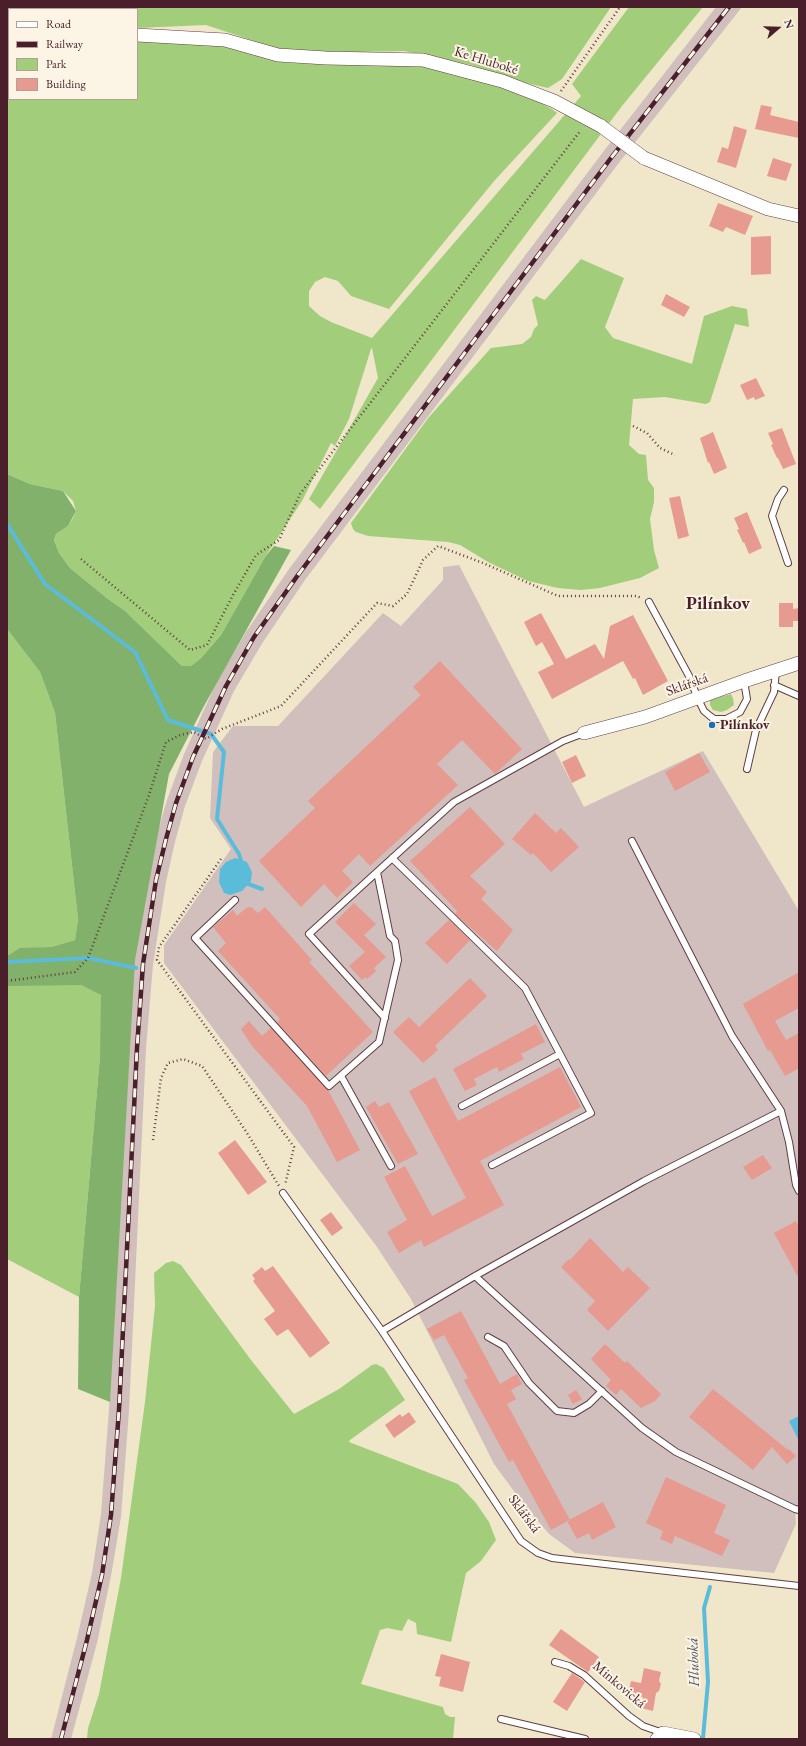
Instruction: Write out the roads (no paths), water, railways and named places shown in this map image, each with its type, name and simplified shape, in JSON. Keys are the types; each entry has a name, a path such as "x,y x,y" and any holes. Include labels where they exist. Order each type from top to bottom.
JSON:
{"street":[{"name":"Ke Hluboké","path":"138,35 225,40 278,55 326,58 423,60 502,81 554,101 601,126 644,158 768,208 799,216"},
{"name":"Sklářská","path":"584,733 645,717 744,681 799,663"},
{"name":"Minkovická","path":"660,1736 694,1739"}],"lane":[{"path":"784,490 778,499 772,516 788,563"},
{"path":"649,602 689,676 704,711 714,719 734,717 740,712 747,699 744,681"},
{"path":"747,770 756,730 774,692 776,670"},
{"path":"774,685 799,696"},
{"path":"385,1018 309,934 454,802 563,741 584,733"},
{"path":"632,841 732,1036 781,1110 789,1142 796,1185 799,1191"},
{"path":"392,858 525,988 591,1113 492,1165"},
{"path":"235,900 195,938 329,1086 379,1042 385,1018 398,960 394,941 390,936 377,872"},
{"path":"462,1106 560,1054"},
{"path":"340,1076 391,1166"},
{"path":"382,1331 475,1276 644,1181 781,1110"},
{"name":"Sklářská","path":"283,1193 382,1331 521,1542 538,1553 552,1558 799,1586"},
{"path":"475,1276 642,1428 676,1452 799,1510"},
{"path":"488,1337 504,1346 529,1383 558,1411 574,1413 589,1404 602,1391"},
{"name":"Minkovická","path":"555,1662 569,1666 584,1675 629,1716 660,1736"},
{"path":"501,1719 585,1739"}],"water":[{"path":"235,858 247,862 252,872 251,881 242,891 230,895 224,893 219,882 220,869 226,862"},
{"path":"799,1416 799,1441 789,1421"}],"waterway":[{"path":"7,524 45,584 135,652 168,720 211,734 224,752 217,819 239,854 242,864"},
{"path":"243,882 262,889"},
{"path":"7,962 88,958 136,968"},
{"name":"Hluboká","path":"703,1738 708,1682 704,1608 710,1587"}],"railway":[{"path":"61,1739 87,1640 102,1575 111,1515 119,1410 137,1048 143,964 156,880 176,803 193,757 226,686 254,637 298,575 611,158 729,7"}],"place":[{"name":"Pilínkov","path":"712,725"}],"district":[{"name":"Pilínkov","path":"718,604"}]}
